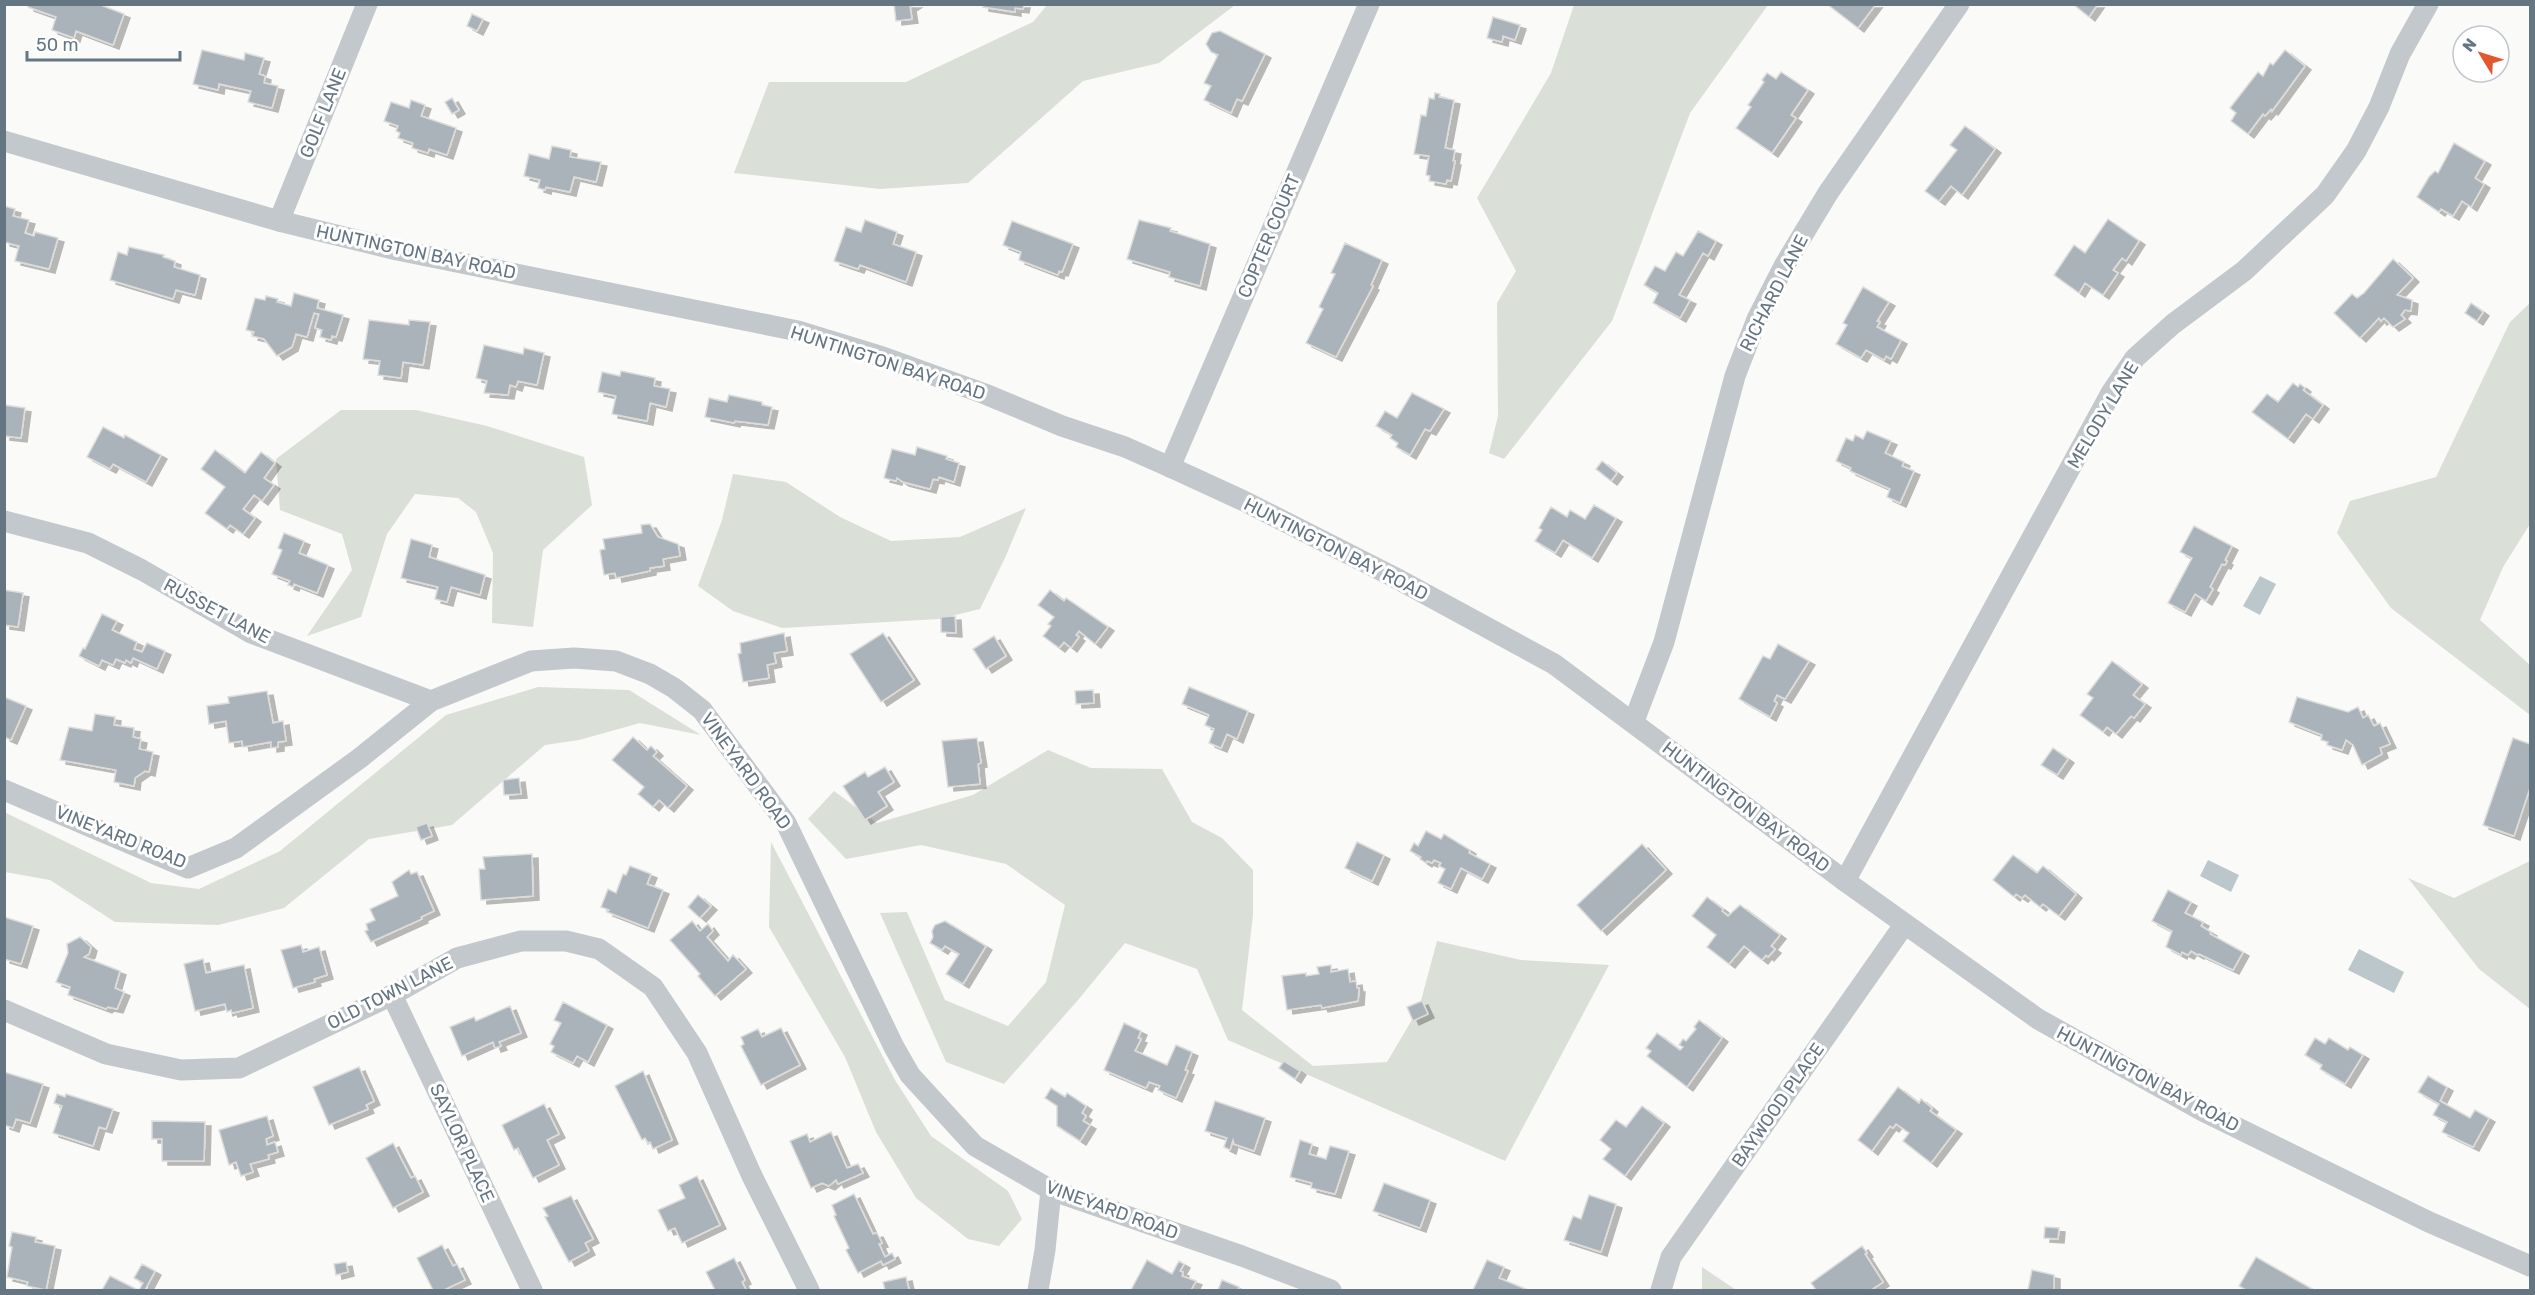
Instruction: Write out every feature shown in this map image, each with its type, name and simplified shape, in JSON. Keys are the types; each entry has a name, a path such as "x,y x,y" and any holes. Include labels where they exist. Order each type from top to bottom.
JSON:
{"street":[{"name":"GOLF LANE","path":"279,221 367,4"},
{"name":"COPTER COURT","path":"1170,467 1369,4"},
{"name":"RICHARD LANE","path":"1634,722 1664,642 1735,375 1757,319 1784,266 1828,193 1959,4"},
{"name":"MELODY LANE","path":"1845,881 2111,393 2135,358 2173,324 2244,271 2325,195 2356,151 2379,107 2400,54 2428,4"},
{"name":"HUNTINGTON BAY ROAD","path":"4,141 279,221 397,250 798,331 884,357 985,394 1062,426 1125,447 1170,467 1244,501 1394,577 1554,664 1904,925 2038,1019 2203,1111 2429,1222 2530,1266"},
{"name":"RUSSET LANE","path":"4,521 88,543 142,570 251,633 431,701"},
{"name":"VINEYARD ROAD","path":"4,790 188,868 236,848 360,758 431,701 531,660 574,658 616,661 650,674 674,688 702,710 786,823 894,1047 910,1075 975,1146 1051,1190 1242,1256 1331,1290"},
{"name":"BAYWOOD PLACE","path":"1661,1290 1671,1257 1904,925"},
{"name":"OLD TOWN LANE","path":"4,1010 106,1054 181,1070 239,1068 392,995 457,958 521,941 566,941 599,949 653,987 697,1053 752,1176 810,1290"},
{"name":"SAYLOR PLACE","path":"392,995 532,1290"},
{"path":"1038,1290 1051,1190"}],"shaded area":[{"path":"1047,5 1235,5 1159,63 1083,81 968,183 880,189 734,173 769,82 906,82 1033,22"},
{"path":"1574,5 1768,5 1690,113 1612,321 1504,459 1489,453 1498,416 1497,303 1516,271 1477,198 1551,73"},
{"path":"2530,303 2530,524 2503,567 2480,620 2530,665 2530,715 2391,608 2337,533 2350,501 2436,477 2510,322"},
{"path":"341,410 416,410 487,426 584,457 592,505 543,550 533,627 492,623 493,553 476,512 458,498 415,494 387,534 361,617 307,636 352,570 342,534 280,510 276,459"},
{"path":"733,474 786,482 840,517 891,541 960,537 1026,508 980,609 939,619 782,628 733,611 698,586 722,520"},
{"path":"2260,576 2276,584 2260,615 2243,606"},
{"path":"538,687 629,690 701,735 640,723 579,740 545,745 452,825 369,839 284,908 218,925 115,922 50,880 5,872 4,812 151,883 199,889 280,851 446,715"},
{"path":"1048,750 1091,768 1162,769 1192,822 1222,838 1253,870 1253,915 1242,1010 1313,1066 1387,1062 1419,1008 1437,941 1521,960 1609,965 1505,1161 1228,1040 1197,969 1125,943 1004,1084 946,1062 880,913 907,912 945,1000 1008,1026 1046,982 1065,905 1006,864 921,845 846,859 808,819 834,791 877,823 973,795"},
{"path":"771,842 895,1080 931,1136 1008,1191 1022,1219 999,1246 968,1239 916,1198 876,1132 845,1057 769,927"},
{"path":"2208,860 2239,875 2231,892 2200,876"},
{"path":"2530,861 2530,1009 2479,969 2408,878 2454,898"},
{"path":"2359,949 2404,972 2394,993 2348,970"},
{"path":"1702,1267 1736,1290 1702,1290"}],"building":[{"path":"29,4 98,4 124,14 113,45 76,31 74,38 52,30 56,17 28,7"},
{"path":"894,4 915,4 910,7 912,19 896,21"},
{"path":"983,4 1024,4 1023,9 1015,8 1015,12 983,7"},
{"path":"1827,4 1876,4 1858,28"},
{"path":"2073,4 2098,4 2089,17"},
{"path":"472,14 483,19 477,31 467,26"},
{"path":"1493,17 1520,25 1515,40 1503,36 1502,42 1487,38"},
{"path":"1220,31 1265,54 1242,101 1237,99 1231,113 1204,100 1211,86 1204,83 1218,55 1211,52 1206,44 1212,33"},
{"path":"202,50 244,60 245,53 264,58 259,74 265,76 264,83 278,86 272,108 248,102 251,91 219,84 218,90 193,84"},
{"path":"2285,50 2305,66 2272,111 2271,109 2265,116 2263,114 2248,134 2231,121 2236,113 2230,108 2258,72 2263,76 2270,63 2273,65"},
{"path":"1781,72 1808,90 1791,115 1796,118 1772,153 1736,128 1751,107 1748,105 1764,82 1762,80 1767,73 1776,79"},
{"path":"1435,93 1440,94 1439,97 1454,100 1445,148 1455,150 1453,161 1455,161 1451,181 1447,180 1446,184 1429,181 1430,176 1426,175 1429,156 1414,154 1421,115 1426,116 1429,98 1434,99"},
{"path":"452,98 459,110 452,114 445,102"},
{"path":"411,100 425,105 421,116 456,128 447,155 429,149 428,153 412,148 413,143 398,138 400,133 396,131 398,126 384,121 391,102 409,108"},
{"path":"1965,126 1995,149 1962,195 1951,186 1939,201 1925,191 1957,150 1950,145"},
{"path":"2454,143 2485,161 2475,178 2484,184 2471,207 2462,201 2453,216 2441,209 2439,212 2417,197 2429,177 2435,171 2438,173"},
{"path":"552,146 571,150 570,157 601,162 596,182 574,177 570,192 546,187 545,190 538,188 540,180 524,176 529,154 549,159"},
{"path":"4,206 15,209 13,216 29,220 25,233 34,236 35,232 58,238 49,269 15,261 19,246 4,242"},
{"path":"2108,219 2139,241 2126,261 2122,258 2113,270 2118,273 2103,295 2085,283 2079,293 2054,275 2074,245 2085,253"},
{"path":"865,220 897,232 893,244 916,252 906,282 860,265 858,269 834,261 846,227 861,232"},
{"path":"1139,220 1171,228 1170,231 1210,244 1200,286 1169,277 1170,272 1127,259"},
{"path":"1012,221 1073,244 1062,272 1059,271 1058,275 1019,260 1021,252 1003,245"},
{"path":"1698,231 1716,241 1708,256 1703,253 1679,295 1690,300 1680,318 1653,303 1658,293 1644,285 1655,266 1665,271 1676,252 1683,256"},
{"path":"1345,243 1382,260 1371,285 1373,286 1336,357 1306,343 1323,309 1319,307 1335,274 1331,273"},
{"path":"129,247 164,255 163,257 175,261 174,267 200,275 195,295 176,290 173,299 110,280 118,252 127,255"},
{"path":"2393,259 2413,278 2397,295 2412,300 2411,311 2405,310 2401,315 2405,319 2393,327 2384,318 2381,321 2379,318 2360,338 2334,313 2352,294 2357,298 2364,293"},
{"path":"1863,287 1889,302 1877,321 1880,322 1877,327 1901,340 1891,359 1886,356 1884,360 1866,350 1861,358 1836,344 1847,325 1843,323"},
{"path":"294,293 319,300 317,308 343,315 336,337 332,336 331,340 320,337 322,330 315,328 319,314 314,313 307,337 296,334 292,347 277,356 264,339 252,336 254,332 246,330 255,298 265,300 266,296 291,306"},
{"path":"2471,303 2483,312 2477,321 2465,313"},
{"path":"369,320 409,325 409,320 430,322 423,365 403,362 401,378 378,375 380,361 363,359"},
{"path":"484,345 523,354 524,348 544,353 537,385 518,381 516,387 510,385 508,395 484,393 487,381 476,378"},
{"path":"621,371 655,378 654,386 670,389 666,407 650,403 647,421 612,414 616,396 598,392 602,372 620,376"},
{"path":"2293,383 2298,387 2300,384 2305,388 2303,390 2323,405 2313,419 2306,414 2288,439 2252,412 2267,394 2278,402"},
{"path":"1412,393 1444,409 1430,431 1425,429 1410,455 1396,447 1398,443 1390,438 1392,435 1376,426 1385,411 1397,418"},
{"path":"729,395 762,402 762,405 772,407 768,425 735,421 734,423 705,417 709,398 727,402"},
{"path":"4,405 25,408 21,438 4,436"},
{"path":"103,427 124,438 125,435 161,455 146,482 113,464 110,469 87,457"},
{"path":"1867,431 1891,441 1885,453 1904,462 1902,466 1914,471 1900,503 1887,497 1890,489 1850,471 1851,468 1836,461 1846,438 1853,441 1855,435 1863,439"},
{"path":"917,447 947,456 946,459 959,463 954,482 939,477 938,480 933,479 930,489 903,482 897,478 896,481 884,478 892,449 915,455"},
{"path":"215,450 245,473 261,452 275,463 264,478 274,485 262,501 254,495 243,509 255,518 243,534 230,525 227,529 205,513 225,487 201,469"},
{"path":"1602,461 1617,473 1611,481 1596,469"},
{"path":"1594,505 1616,518 1592,558 1563,540 1555,553 1535,541 1542,530 1539,528 1551,507 1567,517 1570,510 1585,519"},
{"path":"650,524 658,537 678,544 680,556 663,559 664,566 650,568 650,571 616,578 615,573 604,575 600,550 605,549 603,539 642,533 641,525"},
{"path":"2194,526 2232,546 2225,565 2222,564 2210,587 2213,589 2206,601 2195,594 2185,612 2168,603 2192,558 2180,552"},
{"path":"284,533 304,541 299,553 328,565 317,593 294,584 293,587 288,585 290,581 272,574 282,550 278,548"},
{"path":"411,539 432,545 429,557 485,575 480,595 451,587 447,602 435,599 438,587 401,578"},
{"path":"4,590 23,593 18,627 4,625"},
{"path":"1050,590 1064,601 1066,598 1108,627 1095,644 1079,631 1076,635 1079,637 1071,648 1064,642 1059,648 1043,636 1051,626 1048,624 1054,617 1038,605"},
{"path":"102,614 117,621 112,630 137,642 134,649 142,652 147,643 165,651 157,669 133,658 131,663 116,659 113,665 102,660 99,666 79,656 83,648 85,649"},
{"path":"955,616 956,633 941,632 941,617"},
{"path":"784,633 787,651 774,653 776,663 767,665 769,678 743,682 738,654 741,653 740,643"},
{"path":"883,633 914,680 881,702 850,654"},
{"path":"994,636 1006,656 986,669 973,649"},
{"path":"1778,644 1809,661 1785,699 1777,695 1774,701 1777,703 1770,717 1739,699 1763,656 1770,659"},
{"path":"2112,661 2142,684 2133,695 2145,704 2134,718 2131,716 2116,734 2107,727 2103,732 2080,715 2093,698 2087,694"},
{"path":"1189,687 1248,711 1237,739 1227,734 1221,748 1209,743 1214,729 1205,725 1209,715 1182,704"},
{"path":"1093,690 1094,703 1076,704 1075,691"},
{"path":"267,691 273,723 283,721 286,741 278,742 278,747 271,748 271,742 243,747 242,741 229,743 226,721 209,724 207,706 229,703 228,697"},
{"path":"4,697 26,706 11,740 4,737"},
{"path":"2297,697 2348,712 2358,707 2363,718 2368,715 2374,726 2380,723 2390,744 2380,748 2382,754 2362,765 2353,745 2346,740 2342,750 2327,745 2328,742 2321,740 2322,735 2289,722"},
{"path":"95,714 115,717 114,725 134,728 133,737 141,739 139,749 153,752 149,772 145,771 135,778 134,786 114,782 116,770 60,760 69,727 92,731"},
{"path":"633,737 647,750 651,746 657,752 653,756 687,786 668,808 659,800 653,807 638,794 644,787 612,760"},
{"path":"977,738 981,763 978,764 980,784 948,787 942,741"},
{"path":"2513,738 2530,744 2530,788 2514,836 2483,825"},
{"path":"2053,748 2068,759 2057,775 2041,765"},
{"path":"885,767 894,782 878,792 887,806 865,820 843,786 865,772 868,777"},
{"path":"519,778 521,794 504,795 503,780"},
{"path":"427,823 432,836 421,840 416,827"},
{"path":"1426,831 1441,839 1444,834 1470,850 1469,853 1490,864 1482,879 1461,868 1451,889 1438,883 1445,869 1439,866 1441,863 1434,860 1432,863 1427,861 1426,863 1410,851 1414,843 1418,846"},
{"path":"1357,842 1384,855 1372,881 1345,868"},
{"path":"1642,844 1666,870 1601,931 1577,905"},
{"path":"532,854 533,896 481,900 479,869 485,869 483,857"},
{"path":"2013,855 2037,873 2043,866 2076,894 2059,916 2043,904 2040,907 2025,895 2022,898 2016,894 2014,897 1993,880"},
{"path":"630,866 651,874 647,884 663,890 648,928 607,912 609,910 601,907 608,889 616,893 623,874 626,875"},
{"path":"409,870 411,874 417,872 434,911 421,917 422,919 371,942 365,931 368,930 366,924 375,920 370,909 398,896 392,882"},
{"path":"2168,890 2191,902 2185,913 2203,922 2201,926 2211,932 2210,934 2243,952 2233,970 2191,951 2188,955 2182,952 2181,955 2166,947 2172,931 2152,921"},
{"path":"698,895 711,906 700,918 688,907"},
{"path":"1707,897 1723,909 1722,911 1728,916 1740,905 1780,935 1771,946 1775,949 1762,960 1744,946 1729,964 1707,947 1716,935 1692,916"},
{"path":"4,917 33,926 21,964 4,959"},
{"path":"692,921 700,931 708,924 713,931 707,937 728,961 733,955 746,969 715,996 698,976 700,974 670,940"},
{"path":"945,921 986,946 963,984 946,974 959,954 945,946 942,950 930,943 935,925"},
{"path":"80,937 91,947 89,954 84,957 120,971 115,988 124,992 117,1009 108,1007 106,1009 68,995 70,987 56,982 68,953 67,944"},
{"path":"301,945 303,952 319,947 327,975 314,979 315,982 293,988 281,950"},
{"path":"203,959 206,973 244,965 253,1008 232,1013 231,1010 227,1012 225,1004 195,1011 184,964"},
{"path":"1331,965 1331,972 1348,969 1350,982 1356,981 1357,988 1359,988 1358,1001 1322,1008 1321,1005 1287,1010 1282,976 1319,974 1317,967"},
{"path":"1422,1001 1428,1014 1413,1021 1407,1007"},
{"path":"563,1002 607,1025 588,1062 577,1056 573,1063 551,1052 554,1046 550,1044 561,1023 554,1020"},
{"path":"510,1006 521,1033 499,1042 501,1046 495,1048 493,1042 462,1056 450,1027 474,1017 476,1021"},
{"path":"1699,1020 1722,1038 1687,1087 1647,1056 1651,1051 1646,1048 1657,1033 1680,1050 1683,1047 1679,1045 1683,1039 1686,1041 1696,1029 1694,1027"},
{"path":"1124,1023 1141,1031 1138,1038 1141,1039 1135,1051 1167,1065 1176,1045 1192,1052 1185,1070 1188,1071 1176,1098 1158,1090 1160,1086 1149,1082 1146,1088 1104,1070"},
{"path":"781,1028 800,1065 761,1085 741,1046 744,1044 741,1037 758,1029 762,1037"},
{"path":"2315,1038 2325,1044 2329,1038 2348,1050 2350,1047 2363,1055 2345,1084 2320,1069 2322,1065 2305,1055"},
{"path":"1284,1061 1300,1071 1295,1079 1279,1068"},
{"path":"359,1067 374,1101 366,1105 368,1109 329,1125 313,1087"},
{"path":"643,1071 672,1140 653,1149 650,1142 648,1143 645,1138 642,1140 615,1086"},
{"path":"4,1072 43,1084 30,1123 16,1119 13,1128 4,1125"},
{"path":"2428,1076 2447,1087 2440,1101 2470,1118 2475,1110 2489,1118 2473,1147 2442,1132 2447,1122 2433,1115 2439,1104 2418,1092"},
{"path":"1898,1087 1919,1103 1921,1099 1932,1108 1930,1111 1956,1130 1931,1163 1903,1141 1909,1133 1896,1124 1893,1128 1890,1126 1872,1151 1858,1140"},
{"path":"1051,1088 1065,1097 1067,1093 1086,1106 1082,1113 1086,1116 1083,1121 1090,1125 1080,1141 1057,1126 1057,1106 1045,1098"},
{"path":"57,1094 65,1097 66,1094 113,1109 106,1129 99,1127 93,1146 53,1133 62,1106 54,1103"},
{"path":"1215,1101 1265,1118 1254,1151 1234,1144 1233,1140 1230,1150 1224,1147 1227,1138 1205,1131"},
{"path":"544,1104 559,1134 547,1140 559,1165 533,1178 518,1148 514,1150 502,1125"},
{"path":"1642,1106 1664,1123 1625,1176 1603,1159 1611,1149 1600,1140 1616,1120 1626,1127"},
{"path":"267,1116 273,1136 266,1139 267,1145 275,1142 278,1152 268,1155 269,1159 250,1164 253,1172 241,1176 236,1162 229,1165 219,1130"},
{"path":"152,1121 205,1122 204,1161 162,1161 162,1139 152,1139"},
{"path":"831,1132 847,1168 858,1164 863,1173 838,1184 836,1180 829,1186 822,1183 811,1188 790,1141 807,1134 810,1142"},
{"path":"1300,1140 1312,1144 1309,1154 1326,1159 1330,1146 1349,1151 1335,1194 1311,1188 1312,1183 1290,1177"},
{"path":"393,1143 411,1178 415,1176 423,1192 393,1208 366,1158"},
{"path":"697,1176 720,1225 682,1243 675,1228 668,1231 658,1210 685,1198 679,1185"},
{"path":"1384,1183 1430,1200 1420,1228 1373,1211"},
{"path":"854,1194 873,1234 877,1233 882,1243 879,1244 885,1257 892,1253 895,1259 883,1265 881,1261 858,1273 846,1250 849,1248 834,1216 836,1215 832,1205"},
{"path":"1589,1195 1616,1204 1601,1252 1564,1240 1573,1216 1581,1219"},
{"path":"571,1196 593,1239 585,1243 589,1251 569,1262 545,1217 548,1216 543,1208"},
{"path":"2045,1227 2059,1228 2058,1239 2044,1238"},
{"path":"12,1232 36,1237 35,1242 55,1246 46,1290 27,1286 28,1282 7,1277"},
{"path":"442,1245 453,1266 457,1264 465,1280 444,1290 433,1290 417,1258"},
{"path":"1862,1246 1883,1282 1871,1290 1816,1290 1811,1283"},
{"path":"2256,1257 2314,1290 2246,1290 2239,1286"},
{"path":"734,1258 745,1280 742,1282 746,1290 715,1290 706,1272"},
{"path":"1147,1260 1172,1274 1179,1261 1184,1264 1180,1271 1183,1272 1182,1276 1196,1281 1191,1290 1131,1290"},
{"path":"1487,1260 1504,1267 1499,1278 1528,1290 1473,1290"},
{"path":"346,1262 348,1272 336,1275 334,1264"},
{"path":"142,1264 155,1271 145,1290 139,1290 143,1283 134,1278"},
{"path":"2032,1270 2054,1275 2054,1290 2028,1290"},
{"path":"110,1276 138,1290 102,1290"},
{"path":"906,1277 909,1290 885,1290 883,1282"},
{"path":"1222,1280 1239,1287 1238,1290 1218,1290"}]}
